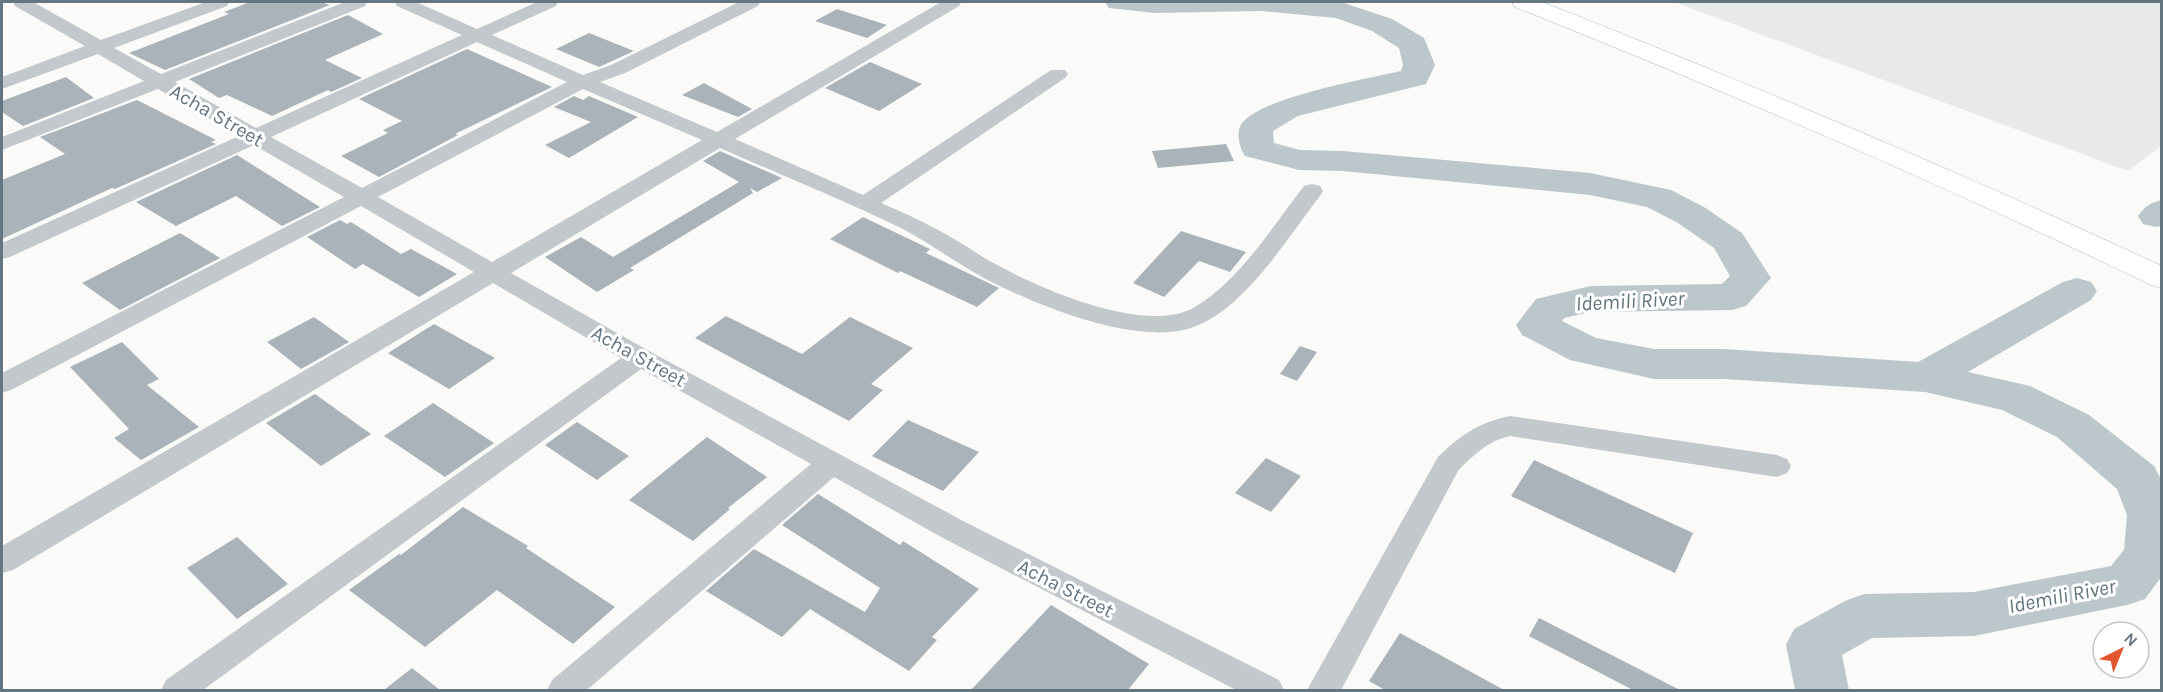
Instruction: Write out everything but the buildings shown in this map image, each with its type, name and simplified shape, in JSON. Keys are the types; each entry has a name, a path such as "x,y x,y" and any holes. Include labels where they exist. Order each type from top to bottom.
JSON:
{"highway":[{"path":"1523,2 1829,126 2050,224 2162,278"},
{"path":"1557,2 1860,128 2162,260"}],"street":[{"path":"2,83 221,2"},
{"path":"2,144 359,2"},
{"path":"403,2 476,36 721,139 864,204 940,240 993,273 1067,304 1115,318 1154,326 1187,321 1209,308 1231,289 1312,191"},
{"path":"2,252 550,2"},
{"path":"2,384 585,81 618,69 752,2"},
{"path":"2,561 953,2"},
{"name":"Acha Street","path":"18,4 99,47 640,357 832,463 954,530 1267,690"},
{"path":"864,204 1058,75"},
{"path":"178,690 640,357"},
{"path":"1324,690 1448,464 1469,442 1491,429 1510,426 1777,466"},
{"path":"564,690 832,463"}],"shaded area":[{"path":"1674,2 2161,2 2161,146 2128,171"}],"waterway":[{"name":"Idemili River","path":"1119,2 1155,4 1261,2 1340,10 1382,25 1413,44 1419,65 1415,77 1286,109 1256,127 1257,149 1299,160 1343,161 1590,184 1658,198 1691,215 1729,241 1751,278 1732,297 1591,299 1550,308 1537,325 1585,350 1654,364 1724,364 1925,377"},
{"path":"2156,216 2162,211"},
{"path":"1925,377 2077,291"},
{"name":"Idemili River","path":"1822,690 1813,645 1864,616 1974,614 2127,584 2149,555 2151,515 2137,479 2073,426 2014,397 1925,377"}]}
